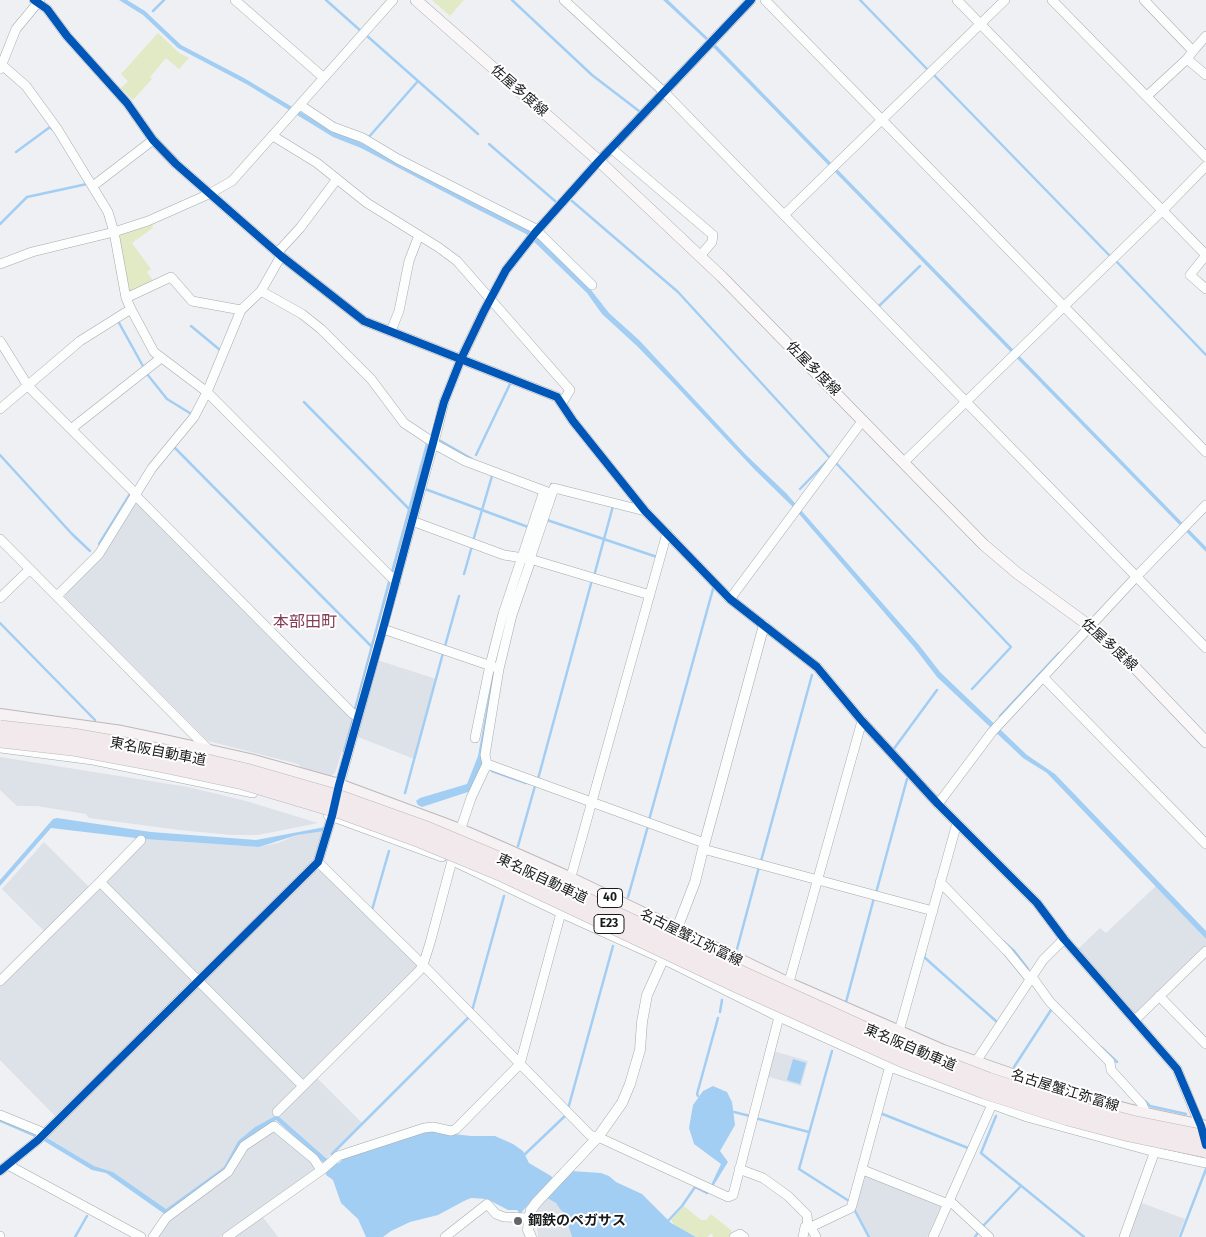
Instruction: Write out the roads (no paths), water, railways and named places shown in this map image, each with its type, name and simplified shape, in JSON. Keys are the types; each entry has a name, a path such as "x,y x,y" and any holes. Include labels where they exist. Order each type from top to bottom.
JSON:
{"highway":[{"name":"東名阪自動車道","path":"0,728 73,736 165,752 246,771 343,799 424,828 505,862 908,1049 988,1080 1071,1107 1132,1123 1204,1130"},
{"name":"東名阪自動車道","path":"0,740 72,748 163,765 243,782 340,811 420,840 500,873 739,986 903,1060 984,1091 1068,1118 1129,1134 1206,1150"}],"main road":[{"name":"佐屋多度線","path":"416,0 599,162 700,256 984,545 1017,573 1091,626 1122,654 1206,742"},
{"name":"名古屋蟹江弥富線","path":"0,715 122,732 258,762 339,785 460,830 570,878 788,984 899,1033 975,1063 1064,1093 1204,1130"}],"street":[{"path":"234,0 324,78"},
{"path":"0,264 32,252 114,232 148,221 209,194 232,180 393,0"},
{"path":"564,0 665,93 1206,648"},
{"path":"0,1170 41,1136 318,862 444,402 461,359 491,299 506,270 535,234 611,148 751,0"},
{"path":"765,0 1206,452"},
{"path":"957,0 1206,255 1190,275 1206,290"},
{"path":"784,216 1005,0"},
{"path":"1052,0 1206,157"},
{"path":"1144,0 1193,51"},
{"path":"396,582 206,392 154,352 130,309 126,298 114,232 108,212 58,130 26,86 1,67 16,29 38,1 128,103 153,140 176,164 280,254 364,321 557,396 573,421 645,511 730,599 817,666 862,720 938,804 1037,903 1064,939 1177,1069 1204,1130 1206,1145"},
{"path":"1147,96 1187,59 1206,36"},
{"path":"1187,59 1206,75"},
{"path":"296,109 333,127 363,138 535,234 592,285"},
{"path":"272,136 317,163 367,203 420,235 457,261 570,390 564,400 560,401"},
{"path":"93,186 153,140"},
{"path":"611,148 712,236 712,242 700,256"},
{"path":"904,462 1206,166"},
{"path":"57,596 99,554 152,468 194,417 240,310 260,291 280,254 338,179"},
{"path":"391,331 399,311 410,261 420,235"},
{"path":"126,298 171,277 192,301 240,310"},
{"path":"260,291 302,314 321,329 371,379 404,423 434,444 464,460 549,492"},
{"path":"0,409 80,341 130,309"},
{"path":"0,340 28,386 358,717"},
{"path":"71,429 161,358"},
{"path":"730,599 863,420"},
{"path":"475,738 494,667 512,615 527,559 549,492 554,488 645,511"},
{"path":"938,804 996,729 1136,577 1206,505"},
{"path":"412,521 504,555 527,559 650,595"},
{"path":"227,1237 322,1170 338,1156 424,1128 432,1127 451,1131 456,1129 520,1064 570,878 668,533"},
{"path":"0,539 212,752"},
{"path":"0,598 30,569"},
{"path":"531,1237 528,1230 531,1210 598,1137 622,1103 630,1084 640,1050 642,1022 647,995 676,931 695,882 764,626"},
{"path":"383,629 494,667"},
{"path":"277,1112 423,965 460,830 471,798 487,764 485,755 494,667"},
{"path":"1044,678 1206,844"},
{"path":"318,862 423,965 590,1135 728,1197 733,1195 779,1017 862,720"},
{"path":"0,748 93,760 236,788 332,816 452,860 561,913 663,959 779,1017 890,1068 1027,1117 1155,1152 1206,1163"},
{"path":"487,764 592,802 704,846 818,880 933,911"},
{"path":"802,1237 805,1227 810,1227 850,1208 863,1170 957,824"},
{"path":"0,981 141,840"},
{"path":"100,882 303,1086"},
{"path":"940,882 960,905 1008,952 1050,1002 1110,1062 1111,1070 1142,1104 1146,1114"},
{"path":"975,1063 1043,960 1064,939"},
{"path":"1135,1020 1206,951"},
{"path":"1160,996 1206,1044"},
{"path":"933,1237 1005,1073"},
{"path":"0,1115 41,1136"},
{"path":"1124,1237 1155,1152 1164,1118"},
{"path":"153,1237 166,1218 228,1172 244,1146 274,1126 314,1158 322,1170"},
{"path":"8,1165 141,1237"},
{"path":"739,1170 763,1178 788,1196 807,1214 810,1227 816,1237"},
{"path":"863,1170 949,1203 989,1237"},
{"path":"445,1237 487,1204 496,1214 504,1217 529,1218"},
{"path":"734,1237 740,1234 744,1237"}],"water":[{"path":"119,0 127,0 145,11 181,45 244,78 334,132 352,138 476,204 529,229 588,286 609,313 639,340 746,455 786,493 919,645 940,672 1027,755 1055,774 1206,931 1206,939 1047,773 1023,758 937,677 914,647 793,507 755,470 638,347 602,314 587,293 526,234 361,148 333,137 248,85 178,48 143,15"},
{"path":"663,0 668,0 708,38 706,40"},
{"path":"716,45 1206,547 1206,552 713,47"},
{"path":"551,482 552,484 510,614 482,753 482,767 471,791 422,807 416,801 420,798 467,784 478,756 494,665 508,610"},
{"path":"57,818 151,832 256,840 325,827 325,831 297,835 259,847 144,839 51,828 0,886 0,880 53,819"},
{"path":"793,1059 806,1063 800,1084 787,1080"},
{"path":"713,1086 727,1092 732,1102 735,1125 720,1151 728,1162 712,1188 710,1187 721,1164 694,1144 689,1128 693,1105 703,1091"},
{"path":"277,1115 333,1164 339,1163 344,1158 428,1131 471,1136 495,1136 523,1151 529,1163 551,1176 559,1184 571,1171 601,1173 609,1176 616,1182 642,1194 671,1223 696,1237 572,1237 565,1215 556,1203 540,1191 520,1214 517,1210 508,1210 487,1199 471,1198 438,1215 410,1222 383,1237 366,1237 358,1219 341,1203 333,1180 326,1175 325,1164 276,1120 242,1144 227,1170 166,1215 106,1173 92,1170 44,1141 0,1122 0,1116 36,1131 94,1166 113,1172 166,1209 224,1167 238,1141 255,1127"}],"waterway":[{"path":"153,11 164,0"},
{"path":"326,0 362,32"},
{"path":"512,0 592,75 639,111"},
{"path":"860,0 928,70"},
{"path":"366,35 478,134"},
{"path":"933,74 1110,256"},
{"path":"368,138 418,81"},
{"path":"16,152 50,127 52,129"},
{"path":"489,144 555,201"},
{"path":"0,224 27,197 87,184"},
{"path":"572,201 678,292 830,458"},
{"path":"1115,260 1206,355"},
{"path":"878,307 920,266"},
{"path":"118,321 144,368"},
{"path":"191,326 220,350"},
{"path":"147,374 167,399 193,415"},
{"path":"476,455 510,384"},
{"path":"304,402 409,509"},
{"path":"439,440 472,459"},
{"path":"392,572 427,444"},
{"path":"174,447 373,648"},
{"path":"0,455 72,534 90,551"},
{"path":"800,489 827,461"},
{"path":"835,462 1011,647 972,689"},
{"path":"473,541 492,476"},
{"path":"425,489 528,527"},
{"path":"99,544 130,494"},
{"path":"594,576 613,506"},
{"path":"547,520 657,557"},
{"path":"464,574 472,546"},
{"path":"538,779 592,580"},
{"path":"355,709 389,582"},
{"path":"649,820 713,589"},
{"path":"445,646 459,596"},
{"path":"0,623 95,720"},
{"path":"405,793 443,653"},
{"path":"1000,716 1059,653"},
{"path":"761,861 812,675"},
{"path":"893,750 937,690"},
{"path":"344,751 353,719"},
{"path":"492,771 526,783"},
{"path":"876,893 907,779"},
{"path":"518,846 535,786"},
{"path":"628,897 648,826"},
{"path":"372,910 389,851"},
{"path":"737,949 759,867"},
{"path":"472,1011 504,896"},
{"path":"846,1002 874,898"},
{"path":"1003,941 1015,952 1028,969"},
{"path":"568,1109 613,946"},
{"path":"925,954 924,957 997,1022"},
{"path":"720,1012 722,1000"},
{"path":"1014,1067 1051,1010"},
{"path":"332,1154 468,1018"},
{"path":"698,1096 718,1018"},
{"path":"1101,1047 1117,1062"},
{"path":"832,1051 799,1169 849,1201"},
{"path":"1145,1101 1150,1106 1186,1114"},
{"path":"734,1112 750,1116"},
{"path":"880,1113 968,1148"},
{"path":"523,1156 566,1115"},
{"path":"996,1116 981,1153 1084,1237"},
{"path":"755,1118 809,1132"},
{"path":"1180,1237 1206,1169"},
{"path":"983,1226 1021,1186"},
{"path":"667,1222 682,1206 695,1187 707,1193 708,1191"},
{"path":"854,1209 869,1237"},
{"path":"75,1237 87,1216"},
{"path":"975,1237 979,1231"}],"place":[{"name":"鋼鉄のペガサス","path":"518,1221"}],"district":[{"name":"本部田町","path":"305,623"}]}
